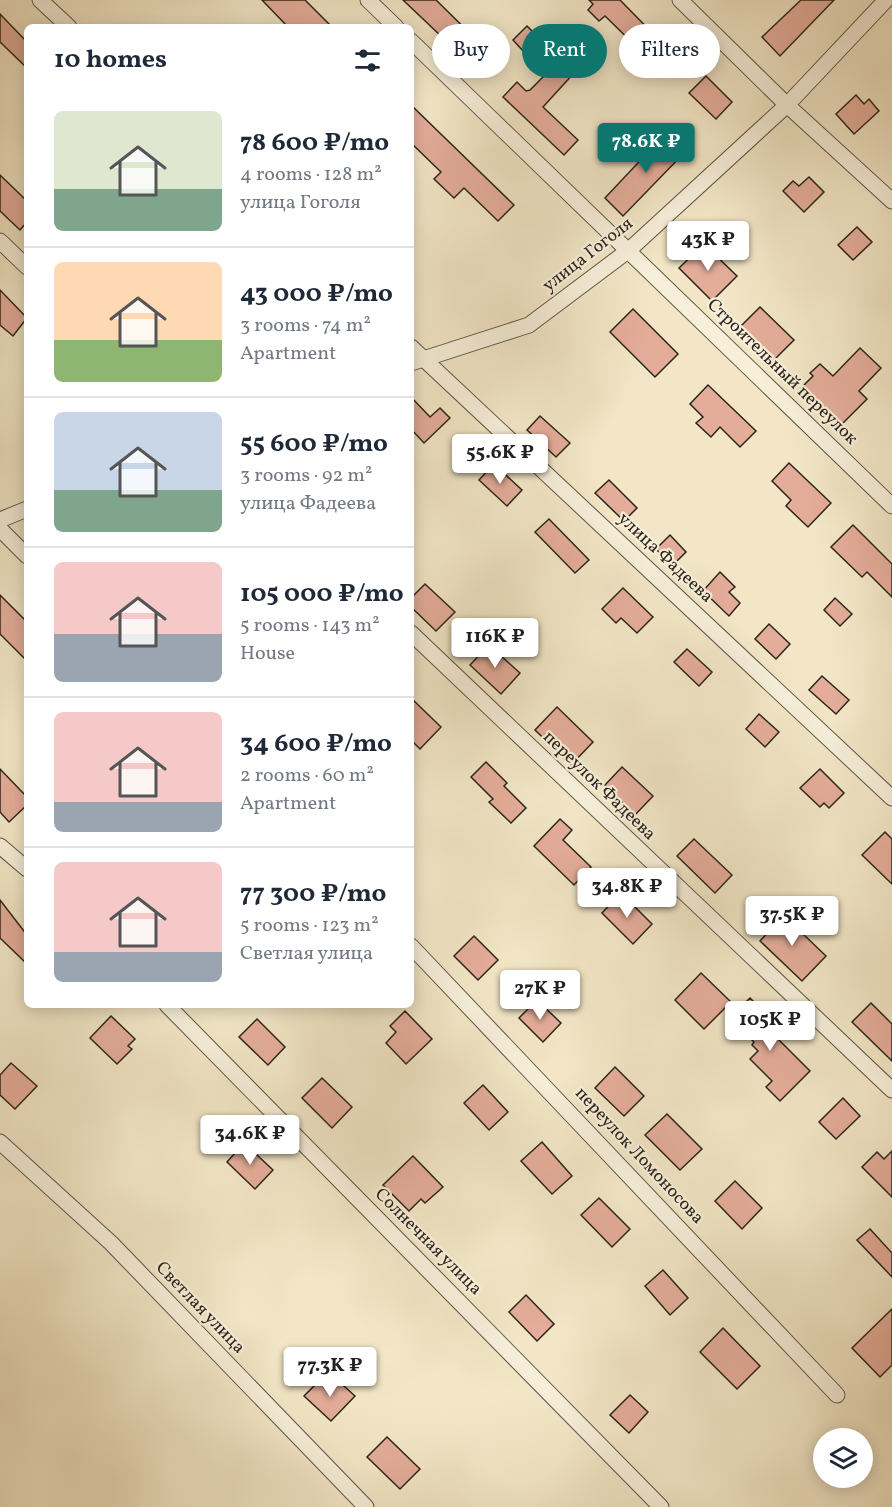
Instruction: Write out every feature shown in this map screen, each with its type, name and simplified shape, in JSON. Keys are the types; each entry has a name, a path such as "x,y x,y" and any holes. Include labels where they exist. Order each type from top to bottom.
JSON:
{"street":[{"path":"40,0 66,24"},
{"path":"368,0 393,24"},
{"path":"680,0 787,105 892,201"},
{"name":"улица Гоголя","path":"417,361 529,325 629,250 787,105 886,0"},
{"name":"Строительный переулок","path":"414,44 892,507"},
{"path":"0,241 24,264"},
{"name":"улица Фадеева","path":"417,361 892,798"},
{"path":"0,520 24,510"},
{"path":"0,529 24,553"},
{"name":"переулок Фадеева","path":"414,636 892,1090"},
{"path":"0,846 24,866"},
{"name":"переулок Ломоносова","path":"414,949 837,1395"},
{"name":"Солнечная улица","path":"170,1008 661,1507"},
{"name":"Светлая улица","path":"0,1142 111,1243 366,1507"}],"building":[{"path":"262,0 305,0 329,24 285,24"},
{"path":"403,0 436,0 460,24 432,24 432,28"},
{"path":"589,0 620,0 644,24 619,24 619,30 605,16 599,21 588,10 593,4"},
{"path":"801,0 834,0 780,56 762,37"},
{"path":"0,14 24,39 24,65 0,42"},
{"path":"522,31 522,50 513,40"},
{"path":"542,78 569,78 543,107 578,140 564,155 503,97 517,82 526,91"},
{"path":"704,78 708,78 732,102 716,119 689,93"},
{"path":"856,95 864,104 869,99 879,111 854,134 836,114"},
{"path":"414,108 514,205 498,221 464,188 454,198 434,179 441,172 414,146"},
{"path":"667,132 686,151 623,216 605,198"},
{"path":"0,175 24,198 24,225 20,230 0,211"},
{"path":"809,177 824,192 804,212 783,191 793,181 799,186"},
{"path":"857,227 872,242 853,260 838,245"},
{"path":"704,244 737,276 712,301 679,268"},
{"path":"0,290 24,315 24,322 13,336 0,325"},
{"path":"760,307 794,340 774,360 740,327"},
{"path":"633,309 678,354 655,377 610,332"},
{"path":"860,348 881,368 859,391 867,399 840,426 801,388 813,376 810,373 820,364 833,376"},
{"path":"708,385 756,431 740,447 720,427 711,437 696,423 703,417 690,404"},
{"path":"414,400 430,417 440,408 450,418 424,443 414,432"},
{"path":"540,416 570,443 556,457 527,430"},
{"path":"789,463 831,503 808,527 786,506 791,500 772,481"},
{"path":"494,464 522,490 507,506 479,480"},
{"path":"609,480 637,508 624,521 595,493"},
{"path":"549,519 589,560 575,573 535,532"},
{"path":"853,525 892,564 892,597 867,572 862,577 831,547"},
{"path":"670,535 686,552 672,566 656,549"},
{"path":"720,572 735,587 729,592 740,603 729,616 703,591"},
{"path":"425,584 455,612 436,631 414,610 414,595"},
{"path":"623,588 653,617 637,633 621,618 616,623 602,609"},
{"path":"0,595 24,619 24,658 0,634"},
{"path":"835,598 852,614 840,626 824,610"},
{"path":"769,624 790,644 776,659 755,639"},
{"path":"489,645 520,673 501,694 470,665"},
{"path":"687,649 712,672 699,686 674,662"},
{"path":"822,676 849,700 836,714 809,690"},
{"path":"414,701 441,727 420,749 414,743"},
{"path":"557,707 593,742 571,765 535,730"},
{"path":"759,714 779,732 765,747 746,729"},
{"path":"486,762 507,783 504,786 526,808 511,823 489,802 493,799 471,777"},
{"path":"622,767 653,796 635,815 605,785"},
{"path":"0,769 24,794 24,808 9,822 0,812"},
{"path":"820,769 844,793 829,808 824,803 820,807 800,788"},
{"path":"560,819 572,830 563,840 591,867 574,885 534,846"},
{"path":"885,832 892,839 892,884 862,855"},
{"path":"694,839 732,875 715,893 677,856"},
{"path":"621,893 652,924 633,944 602,913"},
{"path":"0,900 24,931 24,961 0,938"},
{"path":"779,911 826,956 802,981 760,941 770,930 765,925"},
{"path":"474,936 498,960 478,980 454,956"},
{"path":"701,973 731,1002 704,1029 675,1000"},
{"path":"750,998 763,1011 757,1018 810,1071 780,1101 766,1087 772,1081 750,1059 758,1051 752,1045 754,1042 730,1018"},
{"path":"537,1000 561,1023 543,1042 519,1018"},
{"path":"871,1003 892,1024 892,1061 852,1022"},
{"path":"405,1011 432,1039 406,1064 386,1043 396,1032 390,1026"},
{"path":"111,1016 135,1039 128,1046 132,1049 117,1064 90,1038"},
{"path":"257,1019 285,1047 268,1065 239,1037"},
{"path":"11,1063 37,1086 15,1109 0,1095 0,1075"},
{"path":"615,1067 644,1096 624,1116 595,1088"},
{"path":"322,1078 352,1107 332,1128 302,1098"},
{"path":"483,1085 508,1112 489,1130 464,1103"},
{"path":"843,1098 860,1116 836,1139 819,1122"},
{"path":"667,1114 702,1149 680,1170 645,1135"},
{"path":"542,1142 572,1176 552,1194 521,1161"},
{"path":"244,1143 273,1170 255,1189 227,1162"},
{"path":"892,1151 892,1197 862,1167 877,1152 884,1159"},
{"path":"413,1156 443,1187 425,1203 421,1199 409,1211 383,1185"},
{"path":"735,1181 762,1208 742,1229 715,1201"},
{"path":"599,1198 630,1229 612,1247 581,1215"},
{"path":"870,1229 892,1253 892,1277 857,1240"},
{"path":"663,1270 688,1298 670,1315 645,1286"},
{"path":"526,1295 554,1324 537,1341 509,1312"},
{"path":"892,1309 892,1365 880,1377 852,1348"},
{"path":"723,1328 760,1366 737,1389 700,1352"},
{"path":"334,1377 355,1396 331,1421 304,1396 321,1379 327,1385"},
{"path":"630,1395 648,1412 629,1433 610,1415"},
{"path":"387,1437 420,1469 400,1489 367,1457"}]}
